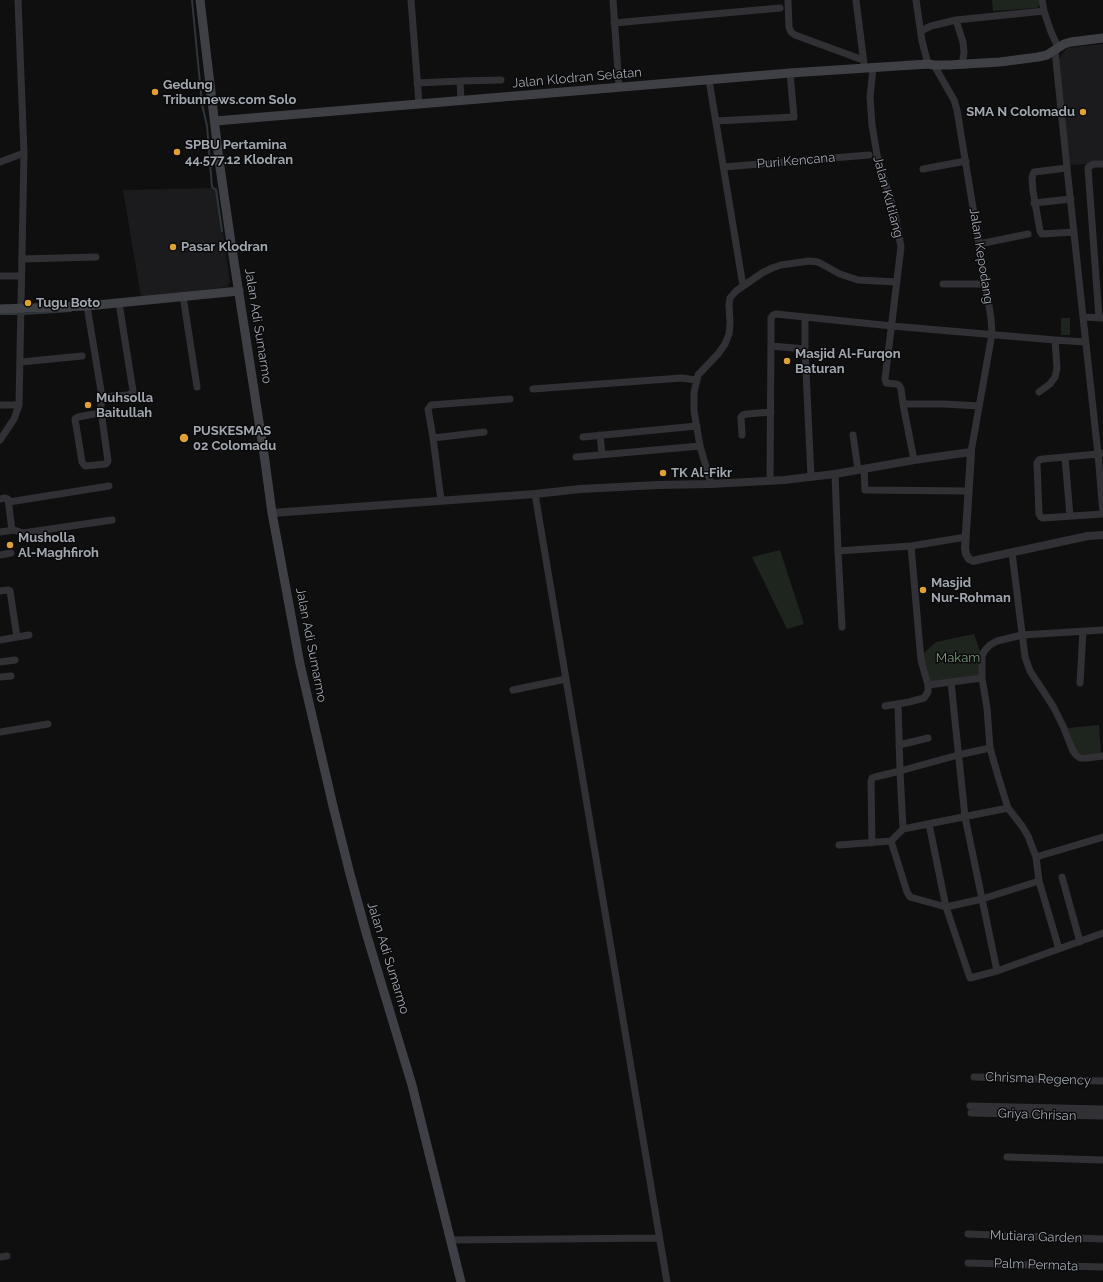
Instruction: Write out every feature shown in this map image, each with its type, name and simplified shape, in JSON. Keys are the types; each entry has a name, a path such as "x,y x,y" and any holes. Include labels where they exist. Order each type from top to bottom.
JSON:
{"main road":[{"name":"Jalan Adi Sumarmo","path":"200,0 227,213 272,513 302,671 333,806 367,936 412,1085 461,1282"},
{"name":"Jalan Klodran Selatan","path":"215,121 709,80 867,65 962,65 1000,62 1038,57 1071,42 1103,38"},
{"path":"0,309 22,313 120,306 137,301 239,292"}],"street":[{"path":"0,440 14,419 19,405 21,362 21,276 24,153 18,0"},
{"path":"411,0 419,104"},
{"path":"613,0 619,87"},
{"path":"788,0 789,27 794,35 867,65"},
{"name":"Jalan Kutilang","path":"856,0 867,65 872,125 877,155 900,236 901,247 885,379 886,384 899,385 901,388 902,404"},
{"name":"Jalan Kepodang","path":"916,0 926,29 922,41 938,65 954,100 960,120 991,318 992,334 971,452"},
{"path":"1042,0 1056,49 1085,342 1100,440 1103,514 1041,517 1039,514 1038,463 1040,460 1100,454"},
{"path":"614,23 780,8"},
{"path":"926,29 956,20 1044,11"},
{"path":"956,20 963,42 964,53 962,65"},
{"path":"716,121 794,117 790,73"},
{"path":"417,83 502,80"},
{"path":"709,80 744,286"},
{"path":"460,81 461,100"},
{"path":"0,162 24,153"},
{"name":"Puri Kencana","path":"724,167 869,155"},
{"path":"923,169 966,161"},
{"path":"1083,317 1101,318 1088,168 1094,164 1103,164"},
{"path":"1067,168 1037,172 1033,174 1034,203 1042,234 1074,232"},
{"path":"1034,203 1071,199"},
{"path":"979,244 1028,234"},
{"path":"22,259 96,257"},
{"path":"711,484 700,446 694,402 698,376 718,354 725,344 729,334 730,298 736,291 772,268 781,265 809,261 818,262 840,274 858,280 897,282"},
{"path":"0,276 21,276"},
{"path":"943,284 986,284"},
{"path":"183,296 197,387"},
{"path":"102,397 126,395 131,394 132,392 120,306"},
{"path":"88,308 102,397 100,413 108,462 106,464 85,466 82,462 75,419 78,417 100,413"},
{"path":"770,481 771,318 773,315 776,314 892,326 1085,342"},
{"path":"805,317 811,477"},
{"path":"1039,392 1050,384 1055,377 1057,368 1058,340"},
{"path":"771,346 805,349"},
{"path":"21,362 82,356"},
{"path":"533,389 681,378 697,380"},
{"path":"441,500 428,409 431,405 510,399"},
{"path":"914,460 902,404 979,406"},
{"path":"0,405 19,405"},
{"path":"742,435 741,417 743,415 771,412"},
{"path":"583,437 697,426"},
{"path":"433,438 484,432"},
{"path":"600,435 602,454"},
{"path":"853,435 865,490 969,492"},
{"path":"576,457 700,446"},
{"path":"272,513 535,494 580,489 770,481 835,474 914,460 971,452 965,548 969,559 973,560 1088,536 1103,535"},
{"path":"1065,457 1070,516"},
{"path":"835,474 842,627"},
{"path":"0,498 7,498 12,501 109,486"},
{"path":"535,494 667,1282"},
{"path":"12,501 16,531"},
{"path":"0,532 112,520"},
{"path":"838,551 911,546 966,537"},
{"path":"885,706 924,698 928,692 928,685 921,660 911,546"},
{"path":"0,555 11,553"},
{"path":"1012,553 1025,657 1030,671 1059,717 1076,756 1080,758 1103,756"},
{"path":"0,591 10,591 17,637"},
{"path":"1058,949 1039,881 1036,857 1028,836 1008,808 990,748 987,708 982,678 982,656 990,645 997,641 1022,635 1103,630"},
{"path":"1080,683 1083,631"},
{"path":"0,640 29,635"},
{"path":"0,662 15,660"},
{"path":"0,677 11,676"},
{"path":"928,685 982,678"},
{"path":"513,690 566,679"},
{"path":"951,682 966,817 997,971"},
{"path":"898,704 903,829"},
{"path":"0,732 48,724"},
{"path":"899,745 928,738"},
{"path":"872,843 872,778 990,748"},
{"path":"839,845 891,841 903,829 1008,808"},
{"path":"929,824 946,907 970,978 997,971 1103,933"},
{"path":"1036,857 1103,837"},
{"path":"891,841 907,892 910,897 946,907 982,899 1039,881"},
{"path":"1062,877 1080,942"},
{"name":"Chrisma Regency","path":"974,1077 1103,1081"},
{"name":"Griya Chrisan","path":"1103,1109 970,1109 1103,1116"},
{"path":"1008,1157 1103,1160"},
{"name":"Mutiara Garden","path":"968,1234 1103,1239"},
{"path":"451,1240 659,1238"},
{"name":"Palm Permata","path":"968,1263 1103,1267"}],"shaded area":[{"name":"SMA N Colomadu","path":"1103,44 1103,163 1069,165 1058,60 1067,48"},
{"name":"Pasar Klodran","path":"217,188 230,283 227,287 141,297 123,190"}],"green space":[{"path":"992,0 1039,0 1040,4 1037,8 993,11"},
{"path":"1061,318 1070,318 1070,335 1061,335"},
{"path":"780,550 804,624 787,629 752,557"},
{"name":"Makam","path":"974,634 980,651 980,676 931,682 924,664 923,654 936,642"},
{"path":"1099,725 1101,755 1080,754 1076,751 1068,728"}],"waterway":[{"path":"192,0 202,104 207,126 212,187 216,190 222,231"},
{"path":"23,314 71,311"},
{"path":"0,314 19,314"}],"place":[{"name":"Gedung Tribunnews.com Solo","path":"155,92"},
{"name":"SMA N Colomadu","path":"1083,112"},
{"name":"SPBU Pertamina 44.577.12 Klodran","path":"177,152"},
{"name":"Pasar Klodran","path":"173,247"},
{"name":"Tugu Boto","path":"28,303"},
{"name":"Masjid Al-Furqon Baturan","path":"787,361"},
{"name":"Muhsolla Baitullah","path":"88,405"},
{"name":"PUSKESMAS 02 Colomadu","path":"184,438"},
{"name":"TK Al-Fikr","path":"663,473"},
{"name":"Musholla Al-Maghfiroh","path":"10,545"},
{"name":"Masjid Nur-Rohman","path":"923,590"}]}
